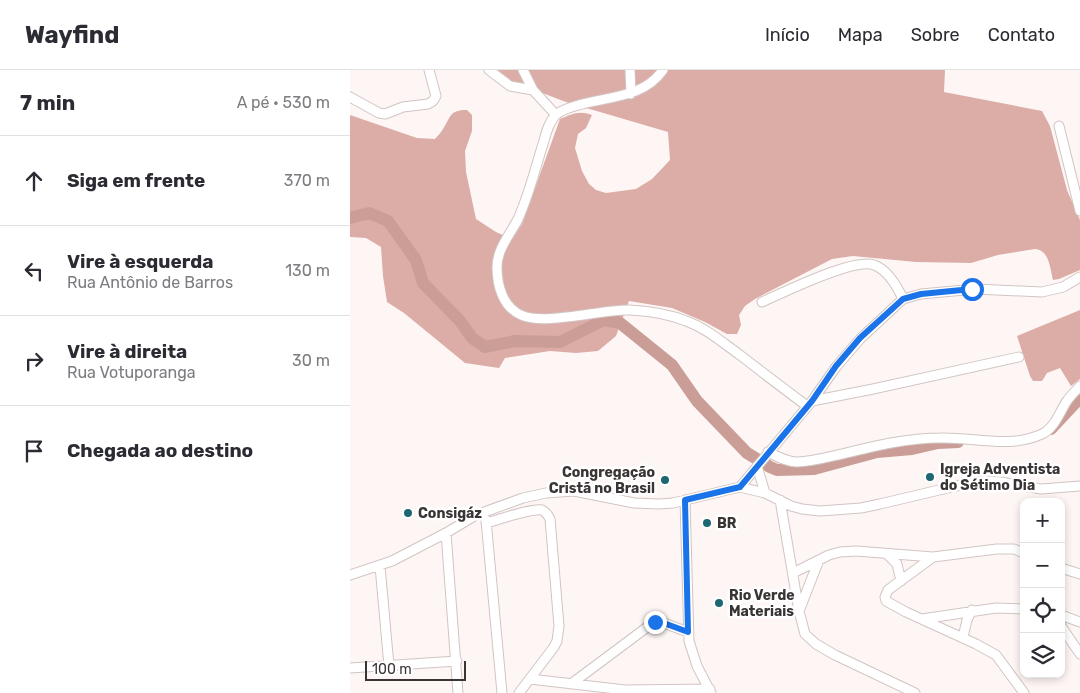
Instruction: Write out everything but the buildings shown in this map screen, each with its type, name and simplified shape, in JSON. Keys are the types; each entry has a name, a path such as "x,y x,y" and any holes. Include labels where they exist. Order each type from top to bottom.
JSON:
{"street":[{"path":"350,97 379,113 385,114 403,107 428,104 436,96 429,70"},
{"path":"489,70 510,86 533,90"},
{"path":"523,70 533,90 556,115"},
{"path":"630,70 631,94"},
{"path":"663,70 656,80 631,94 585,102 556,115 548,129 519,217 500,252 497,266 498,278 503,299 507,303 522,315 534,318 558,318 629,310 686,321 720,341 809,403 1019,357"},
{"path":"1058,126 1080,211"},
{"path":"762,302 823,275 866,264 874,265 886,273 896,284 903,299"},
{"path":"740,487 860,338 903,299 921,294 984,289 1042,292 1063,287 1080,277"},
{"path":"767,454 797,462 916,439 967,438 1010,442 1045,433 1072,394 1080,386"},
{"path":"758,466 765,493"},
{"path":"350,575 392,561 476,515 523,498 564,491 589,493 644,505 673,503 740,487 765,493 791,506 820,511 870,506 956,486 982,482 1001,482 1041,490 1080,486"},
{"path":"530,678 625,690 711,691 693,655 688,632 685,500"},
{"path":"780,500 799,611 805,634 816,644 881,678 915,693"},
{"path":"486,523 533,510 541,510 548,513 550,519 558,641 518,693"},
{"path":"485,512 502,693"},
{"path":"446,533 458,693"},
{"path":"793,573 829,555 840,552 856,551 934,557 997,550 1014,549 1020,551"},
{"path":"886,554 897,564 901,581"},
{"path":"934,557 886,593 886,601 963,637 996,655 1024,693"},
{"path":"799,611 819,560"},
{"path":"380,566 389,666"},
{"path":"1065,569 1080,574"},
{"path":"921,619 972,610 1020,608"},
{"path":"963,637 967,620 972,610"},
{"path":"1065,616 1080,622"},
{"path":"571,684 650,625 661,622 688,632"},
{"path":"1065,632 1080,654"},
{"path":"350,668 457,661"}],"shaded area":[{"path":"494,70 945,70 944,92 1042,111 1050,126 1067,190 1080,220 1080,270 1053,280 1046,256 1040,250 1035,249 998,255 971,263 916,262 853,256 832,259 745,306 739,315 741,325 737,334 727,334 672,308 629,301 616,336 598,351 576,353 550,351 505,358 499,368 465,363 404,313 387,302 381,247 366,238 350,237 350,115 417,138 435,139 454,113 467,110 472,115 472,131 465,151 466,172 476,219 496,232 512,239 522,224 560,119 579,113 592,115 586,128 578,134 575,148 582,171 589,184 596,190 606,193 636,189 652,179 670,160 668,132 506,82"},
{"path":"1080,310 1080,379 1071,386 1060,368 1047,373 1042,381 1033,381 1017,336"}],"waterway":[{"path":"350,218 369,213 388,221 416,260 423,283 460,321 472,338 485,347 515,341 560,342 604,320 620,323 672,365 697,401 747,453 777,470 814,469 877,452 958,442"},
{"path":"1051,429 1080,398"}],"place":[{"name":"Igreja Adventista do Sétimo Dia","path":"930,477"},
{"name":"Congregação Cristã no Brasil","path":"665,480"},
{"name":"Consigáz","path":"408,513"},
{"name":"BR","path":"707,523"},
{"name":"Rio Verde Materiais","path":"719,603"}],"route":[{"path":"655,622 661,622 688,632 685,500 729,488 740,487 812,401 836,366 860,338 903,299 913,295 972,289"}]}
